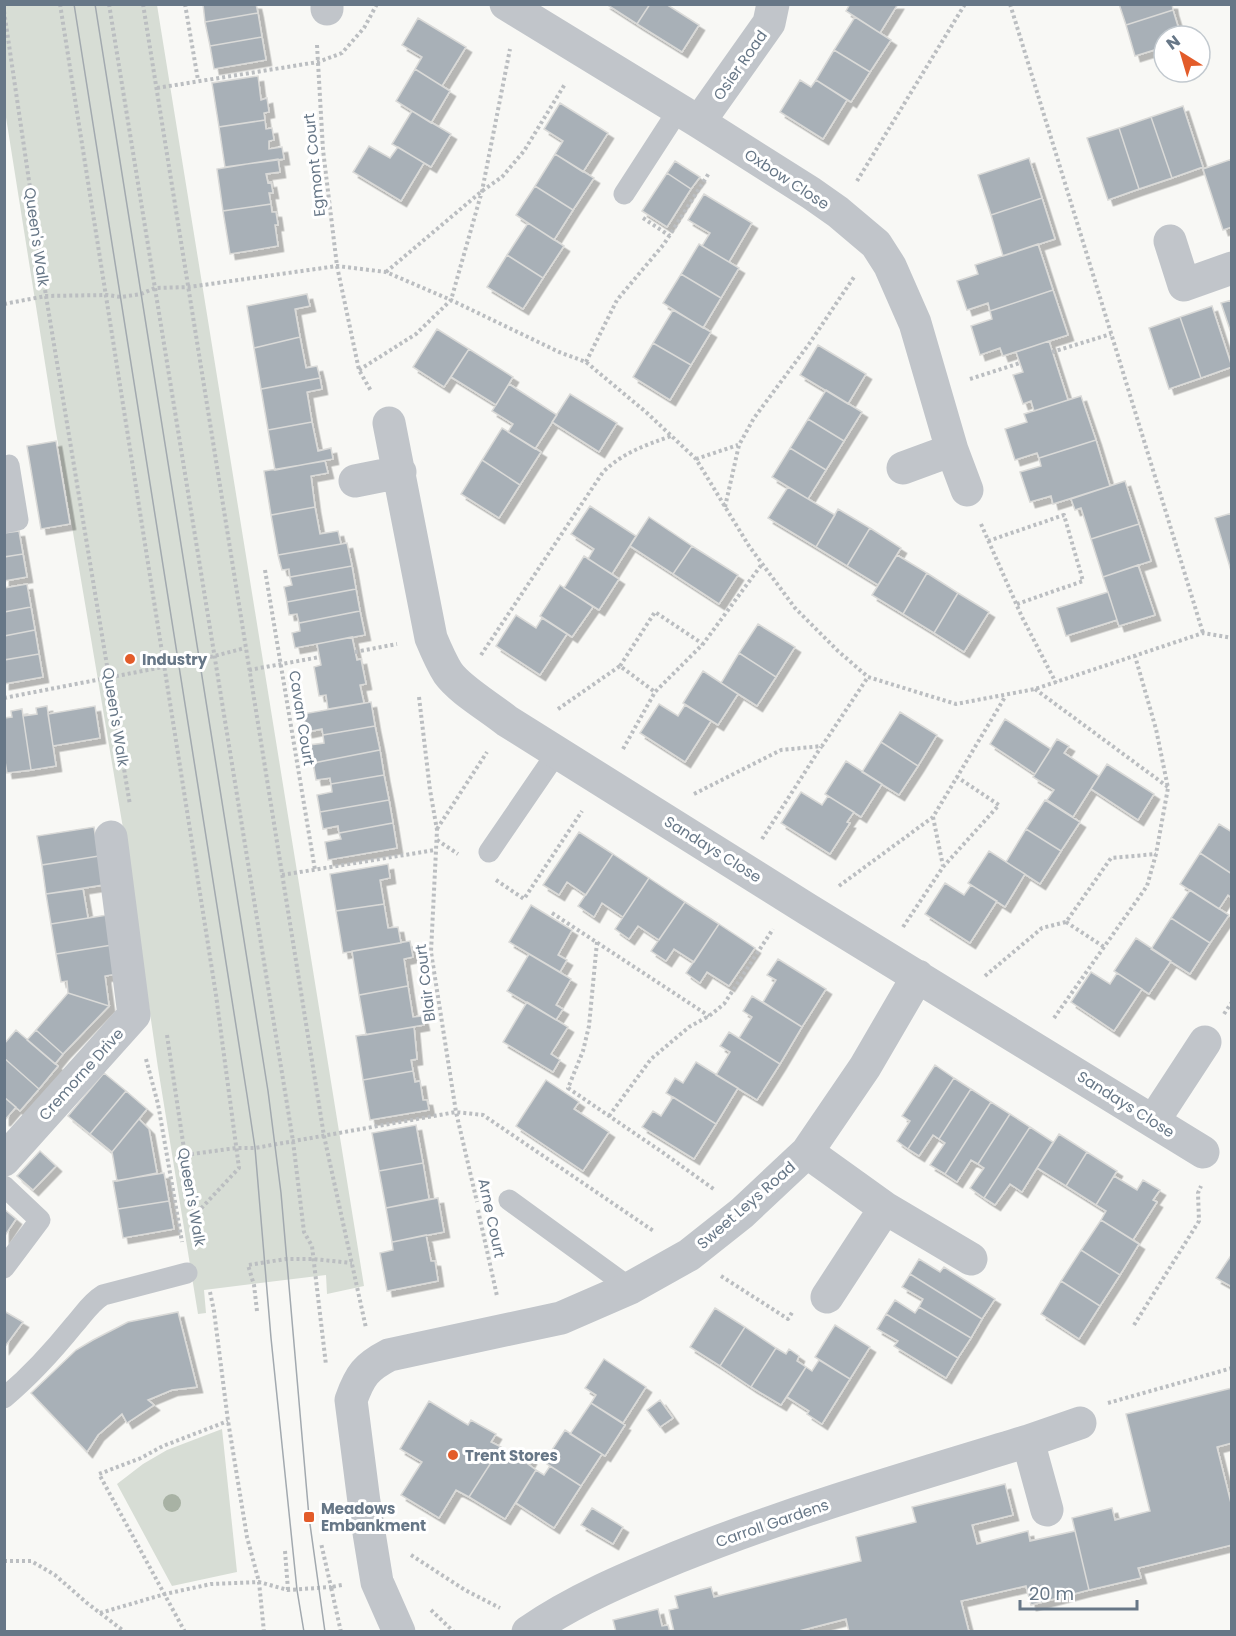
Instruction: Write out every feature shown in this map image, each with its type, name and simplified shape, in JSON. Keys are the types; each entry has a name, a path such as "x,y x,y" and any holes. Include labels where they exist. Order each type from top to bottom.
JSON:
{"street":[{"name":"Osier Road","path":"689,116 769,24 773,4"},
{"name":"Oxbow Close","path":"512,8 689,116 838,212 876,244 890,266 915,323 952,450 967,490"},
{"path":"1170,241 1184,285 1232,268"},
{"name":"Sandays Close","path":"389,423 431,638 449,675 517,726 799,904 1203,1152"},
{"path":"903,468 952,450"},
{"path":"355,481 400,472"},
{"name":"Cremorne Drive","path":"4,1160 134,1015 111,837"},
{"name":"Sweet Leys Road","path":"366,1370 389,1355 561,1318 630,1288 688,1255 742,1213 807,1152 865,1067 918,976"},
{"path":"1154,1120 1205,1042"},
{"path":"807,1152 885,1208 971,1258"},
{"path":"827,1297 885,1208"},
{"path":"366,1370 351,1400 370,1546 377,1581 399,1632"},
{"name":"Carroll Gardens","path":"531,1629 578,1602 697,1549 782,1518 1080,1423"},
{"path":"1028,1441 1047,1510"}],"lane":[{"path":"624,194 689,116"},
{"path":"4,523 18,520 9,465"},
{"path":"489,852 558,751"},
{"path":"4,1186 39,1220 4,1268"},
{"path":"509,1200 630,1288"},
{"path":"4,1398 74,1326 92,1302 103,1295 187,1273"}],"path":[{"path":"60,4 216,995 239,1168 194,1216"},
{"path":"109,4 293,1141 304,1232 312,1246 313,1259"},
{"path":"143,4 324,1136 352,1263 366,1370"},
{"path":"157,88 198,80 185,4"},
{"path":"838,212 965,4"},
{"path":"1010,4 1203,633"},
{"path":"359,370 416,334 451,300 482,191 501,105 512,8"},
{"name":"Queen's Walk","path":"4,11 46,296 130,806"},
{"path":"386,272 482,191 502,177 524,150 584,53"},
{"name":"Egmont Court","path":"198,80 318,62 323,150 337,266 359,370 389,423"},
{"path":"586,362 617,300 664,244 729,142"},
{"path":"725,507 739,444 754,418 809,344 876,244"},
{"path":"4,304 46,296 107,295 121,297 141,294 155,288 189,287 337,266 386,272 586,362 647,413 696,459 749,546 795,608 838,651 868,677 956,704 1005,696 1056,683 1203,633 1232,638"},
{"path":"1052,352 1111,333"},
{"path":"935,390 1020,363"},
{"path":"461,685 603,472 629,452 671,436"},
{"path":"696,459 739,444"},
{"path":"967,490 1017,604 1056,683"},
{"path":"988,540 1064,515 1083,581 1017,604"},
{"name":"Cavan Court","path":"266,570 315,870"},
{"path":"437,830 517,726 620,666 655,612 704,644"},
{"path":"355,652 401,643"},
{"path":"4,698 164,667 245,648"},
{"path":"1034,1047 1148,886 1168,788 1156,729 1135,656"},
{"path":"249,670 320,657"},
{"path":"620,666 655,692"},
{"path":"743,868 868,677"},
{"path":"418,687 437,830"},
{"path":"1035,689 1168,788"},
{"path":"609,1116 651,1059 689,1027 724,1004 799,904 933,817 1005,696"},
{"path":"656,813 782,750 822,747"},
{"path":"883,956 943,867 989,819 999,805 957,777"},
{"path":"933,817 943,867"},
{"name":"Blair Court","path":"437,830 431,952 456,1112"},
{"path":"282,875 435,850"},
{"path":"957,1000 1042,928 1066,922 1111,858 1156,854"},
{"path":"552,913 709,1016"},
{"path":"1066,922 1104,947"},
{"path":"597,942 589,1026 583,1051 568,1088 729,1200 742,1213"},
{"path":"134,1015 158,1104 187,1273"},
{"name":"Queen's Walk","path":"165,1027 201,1248"},
{"path":"185,1155 236,1148 255,1148 456,1112 483,1115 688,1255 788,1319 803,1294 821,1306 827,1297"},
{"name":"Arne Court","path":"456,1112 504,1329"},
{"path":"1134,1325 1199,1221 1198,1192 1202,1185"},
{"path":"256,1311 254,1285 248,1265 286,1259 352,1263"},
{"path":"210,1290 247,1537 259,1582 264,1632"},
{"path":"1080,1423 1102,1405 1232,1368"},
{"path":"185,1632 99,1474 141,1458 163,1446 228,1422"},
{"path":"100,1613 165,1594 211,1584 259,1582 288,1590 331,1587 321,1543"},
{"path":"285,1551 288,1590"},
{"path":"410,1554 531,1629"},
{"path":"4,1561 31,1561 56,1575 125,1632"}],"shaded area":[{"path":"4,5 157,5 364,1286 327,1294 326,1275 204,1290 206,1313 198,1314 158,1068 123,828 55,426 5,111"},
{"path":"222,1429 237,1572 172,1586 117,1484 143,1464 167,1450"}],"building":[{"path":"203,4 256,4 258,13 205,22"},
{"path":"606,4 650,4 637,24"},
{"path":"650,4 666,4 699,25 682,52 637,24"},
{"path":"850,4 898,4 880,33 846,11"},
{"path":"1119,4 1172,4 1173,10 1126,25"},
{"path":"1173,10 1177,24 1152,24 1152,51 1135,56 1126,25"},
{"path":"258,13 262,37 210,46 205,22"},
{"path":"855,17 891,40 870,72 834,50"},
{"path":"418,18 466,47 442,86 415,69 422,57 402,45"},
{"path":"262,37 266,60 214,69 210,46"},
{"path":"834,50 870,72 851,102 816,80"},
{"path":"415,69 450,91 431,123 396,101"},
{"path":"258,76 261,100 267,98 269,112 264,113 265,120 219,127 212,83"},
{"path":"800,80 811,87 816,80 847,100 823,139 780,112"},
{"path":"560,103 608,133 583,172 555,154 563,141 544,129"},
{"path":"1183,106 1203,167 1172,178 1151,117"},
{"path":"412,111 451,134 431,167 392,144"},
{"path":"1151,117 1172,178 1139,189 1119,128"},
{"path":"265,120 266,129 272,128 274,140 269,141 269,149 282,147 284,159 225,167 219,127"},
{"path":"1119,128 1139,189 1108,200 1087,138"},
{"path":"369,146 390,158 398,147 424,163 401,201 353,172"},
{"path":"555,154 594,178 573,210 535,186"},
{"path":"1029,158 1042,198 991,215 978,175"},
{"path":"278,159 280,172 266,174 268,183 271,182 273,193 269,193 271,204 223,211 217,169"},
{"path":"1232,159 1232,227 1223,230 1203,169"},
{"path":"675,161 700,177 691,189 667,173"},
{"path":"667,173 691,189 667,227 642,211"},
{"path":"535,186 573,210 554,240 516,215"},
{"path":"704,194 752,223 729,262 702,246 710,233 688,220"},
{"path":"1042,198 1055,239 1003,256 991,215"},
{"path":"271,204 272,212 276,212 278,246 230,254 223,211"},
{"path":"528,223 564,246 543,278 507,255"},
{"path":"699,244 739,268 721,298 681,274"},
{"path":"1038,244 1053,290 990,311 988,303 967,310 957,281 978,274 975,265"},
{"path":"507,255 543,278 523,309 487,287"},
{"path":"681,274 721,298 703,328 663,303"},
{"path":"1053,290 1068,335 1003,356 1000,348 980,355 971,326 992,319 990,311"},
{"path":"307,294 310,306 295,309 300,337 254,348 247,306"},
{"path":"1232,300 1232,336 1221,303"},
{"path":"1212,306 1232,367 1201,378 1180,317"},
{"path":"673,310 711,332 691,365 653,343"},
{"path":"1180,317 1201,378 1169,389 1149,328"},
{"path":"437,329 469,349 444,387 413,367"},
{"path":"300,337 306,368 317,366 320,378 261,389 254,348"},
{"path":"1049,341 1068,400 1034,411 1031,401 1023,404 1013,375 1023,372 1016,352"},
{"path":"653,343 691,365 670,400 633,377"},
{"path":"818,345 866,374 848,404 800,375"},
{"path":"469,349 513,377 496,405 451,377"},
{"path":"320,378 322,389 307,392 312,422 268,430 261,389"},
{"path":"509,384 557,415 535,449 508,432 513,424 492,411"},
{"path":"826,390 862,412 844,441 808,419"},
{"path":"570,394 617,423 599,452 552,422"},
{"path":"1081,396 1096,440 1039,458 1037,453 1015,460 1005,429 1027,422 1024,414"},
{"path":"808,419 844,441 826,470 790,448"},
{"path":"312,422 318,451 331,448 333,459 275,470 268,430"},
{"path":"502,428 541,452 520,485 482,460"},
{"path":"1096,440 1110,486 1053,504 1051,496 1030,502 1020,472 1041,466 1039,458"},
{"path":"56,441 70,524 41,529 27,446"},
{"path":"790,448 826,470 808,499 772,477"},
{"path":"482,460 520,485 499,518 461,494"},
{"path":"325,461 328,473 311,476 315,507 271,515 264,471"},
{"path":"1125,481 1139,524 1091,539 1081,508 1075,510 1071,499"},
{"path":"788,487 835,515 816,547 768,518"},
{"path":"590,506 636,536 612,574 588,559 594,549 571,534"},
{"path":"315,507 320,534 338,531 341,544 278,555 271,515"},
{"path":"838,509 870,528 847,566 816,547"},
{"path":"1232,513 1232,574 1215,518"},
{"path":"649,517 692,546 673,574 630,546"},
{"path":"1139,524 1151,561 1103,577 1091,539"},
{"path":"870,528 901,548 878,585 847,566"},
{"path":"19,531 23,554 4,557 4,533"},
{"path":"347,543 352,566 290,577 289,569 282,570 278,555"},
{"path":"692,546 738,575 719,604 673,574"},
{"path":"23,554 27,577 4,581 4,557"},
{"path":"897,555 927,573 903,614 872,595"},
{"path":"584,556 619,579 599,610 564,588"},
{"path":"1138,565 1155,615 1119,626 1103,577"},
{"path":"352,566 356,589 287,602 284,587 292,585 290,577"},
{"path":"927,573 958,593 934,633 903,614"},
{"path":"27,584 31,607 4,612 4,588"},
{"path":"560,585 593,607 572,637 540,616"},
{"path":"356,589 360,611 299,623 297,614 289,615 287,602"},
{"path":"1108,592 1117,620 1066,636 1057,608"},
{"path":"958,593 989,612 964,652 934,633"},
{"path":"31,607 35,630 4,636 4,612"},
{"path":"360,611 365,635 295,648 292,633 300,631 299,623"},
{"path":"516,615 536,628 542,618 567,634 540,675 496,646"},
{"path":"758,624 795,647 776,677 739,653"},
{"path":"35,630 39,654 4,660 4,636"},
{"path":"352,637 357,660 361,659 366,684 360,685 364,703 328,709 326,695 319,696 314,667 321,665 317,644"},
{"path":"739,653 776,677 757,706 721,683"},
{"path":"39,654 43,677 4,684 4,660"},
{"path":"703,671 738,694 718,725 683,703"},
{"path":"371,702 375,726 323,735 322,729 307,732 303,714"},
{"path":"659,704 678,716 685,705 711,721 685,762 640,733"},
{"path":"47,706 56,766 31,770 23,716 37,714 36,708"},
{"path":"95,706 100,738 53,746 48,714"},
{"path":"22,709 31,770 7,773 4,756 4,718 12,717 11,711"},
{"path":"900,712 937,735 918,766 881,742"},
{"path":"1005,719 1051,749 1035,774 990,744"},
{"path":"375,726 380,750 313,763 309,745 324,743 323,735"},
{"path":"1057,739 1069,746 1064,753 1099,776 1073,817 1047,800 1054,790 1033,777"},
{"path":"881,742 918,766 899,795 862,772"},
{"path":"380,750 384,775 331,784 330,778 316,780 313,763"},
{"path":"846,761 882,784 861,817 825,794"},
{"path":"1107,764 1154,794 1138,820 1091,789"},
{"path":"384,775 389,800 320,812 317,795 332,792 331,784"},
{"path":"801,792 822,805 828,796 854,812 847,822 850,823 830,854 781,823"},
{"path":"389,800 393,823 339,833 338,826 323,829 320,812"},
{"path":"1045,800 1080,822 1061,851 1026,829"},
{"path":"393,823 397,848 328,860 325,842 341,839 339,833"},
{"path":"1219,824 1232,832 1232,874 1200,853"},
{"path":"94,827 99,856 42,865 37,836"},
{"path":"1026,829 1061,851 1040,884 1006,862"},
{"path":"579,832 613,854 586,895 567,882 559,895 543,885"},
{"path":"989,851 1025,874 1005,907 968,883"},
{"path":"1200,853 1232,874 1232,898 1228,895 1219,909 1180,884"},
{"path":"613,854 649,878 623,917 602,903 594,917 578,906"},
{"path":"99,856 103,885 46,894 42,865"},
{"path":"388,864 390,878 380,880 384,904 336,911 330,874"},
{"path":"649,878 685,902 659,940 638,926 629,939 615,929"},
{"path":"945,883 964,895 971,885 997,901 970,943 925,914"},
{"path":"83,889 88,918 51,924 46,894"},
{"path":"1190,890 1229,915 1210,943 1171,918"},
{"path":"685,902 719,924 694,962 674,949 666,961 651,951"},
{"path":"384,904 388,928 398,927 401,943 343,953 336,911"},
{"path":"531,905 572,930 558,955 567,960 560,972 509,942"},
{"path":"107,915 112,945 56,954 51,924"},
{"path":"1171,918 1210,943 1190,974 1151,949"},
{"path":"719,924 755,948 729,986 707,972 700,983 686,973"},
{"path":"1136,938 1171,961 1149,994 1114,971"},
{"path":"410,941 413,957 404,959 408,986 359,995 352,951"},
{"path":"112,945 117,974 105,976 109,1006 68,993 67,981 61,982 56,954"},
{"path":"529,954 571,979 556,1005 563,1009 556,1020 507,991"},
{"path":"778,959 826,989 802,1027 763,1002 776,980 767,975"},
{"path":"1091,972 1110,984 1117,973 1142,989 1114,1031 1071,1002"},
{"path":"408,986 413,1017 422,1016 424,1025 366,1035 359,995"},
{"path":"68,993 109,1006 63,1054 36,1030"},
{"path":"752,996 802,1027 780,1064 739,1038 752,1017 743,1011"},
{"path":"527,1002 568,1027 551,1054 560,1060 553,1072 503,1042"},
{"path":"414,1027 417,1059 411,1060 413,1071 363,1080 356,1036"},
{"path":"16,1030 58,1066 39,1089 4,1058 4,1044"},
{"path":"36,1030 63,1054 55,1064 27,1040"},
{"path":"729,1032 780,1064 757,1100 716,1075 730,1052 720,1046"},
{"path":"4,1058 39,1089 20,1111 4,1097"},
{"path":"696,1062 738,1088 716,1124 666,1093 675,1078 683,1083"},
{"path":"935,1065 954,1078 908,1149 897,1141 910,1121 902,1116"},
{"path":"413,1071 415,1082 420,1081 423,1100 427,1100 429,1110 370,1120 363,1080"},
{"path":"104,1073 126,1091 90,1134 68,1116"},
{"path":"954,1078 971,1089 939,1139 933,1135 919,1156 908,1149"},
{"path":"546,1080 579,1102 574,1109 609,1132 583,1171 516,1126"},
{"path":"971,1089 991,1102 945,1174 930,1165 945,1143 939,1139"},
{"path":"126,1091 147,1109 112,1152 90,1134"},
{"path":"4,1097 16,1107 5,1120 4,1120"},
{"path":"673,1097 716,1124 694,1159 642,1127 653,1111 661,1116"},
{"path":"991,1102 1010,1114 978,1164 971,1160 957,1182 945,1174"},
{"path":"1010,1114 1030,1127 984,1198 970,1188 984,1168 978,1164"},
{"path":"139,1119 149,1129 157,1173 117,1181 112,1152"},
{"path":"416,1125 423,1163 379,1171 372,1133"},
{"path":"1030,1127 1053,1142 1022,1192 1010,1184 995,1205 984,1198"},
{"path":"1059,1134 1087,1152 1066,1186 1037,1168"},
{"path":"40,1151 56,1166 33,1190 17,1176"},
{"path":"1087,1152 1117,1171 1096,1205 1066,1186"},
{"path":"423,1163 429,1199 386,1208 379,1171"},
{"path":"164,1173 169,1201 118,1209 113,1181"},
{"path":"1114,1176 1137,1190 1143,1180 1160,1190 1153,1200 1157,1202 1133,1240 1101,1220 1106,1211 1096,1205"},
{"path":"438,1198 444,1232 392,1242 386,1208"},
{"path":"169,1201 174,1229 123,1238 118,1209"},
{"path":"4,1209 16,1219 4,1237"},
{"path":"1101,1220 1139,1244 1120,1275 1081,1250"},
{"path":"426,1235 431,1261 435,1261 438,1281 387,1291 380,1253 393,1250 392,1242"},
{"path":"1081,1250 1120,1275 1100,1306 1061,1281"},
{"path":"1232,1254 1232,1287 1216,1278"},
{"path":"919,1259 940,1272 944,1267 995,1299 982,1319 910,1274"},
{"path":"910,1274 982,1319 971,1338 919,1307 923,1299 902,1287"},
{"path":"1061,1281 1100,1306 1079,1339 1041,1314"},
{"path":"895,1300 915,1313 919,1307 971,1338 958,1358 886,1314"},
{"path":"715,1308 745,1327 720,1366 690,1347"},
{"path":"4,1311 23,1322 4,1348"},
{"path":"178,1312 197,1387 172,1390 148,1400 154,1405 127,1423 122,1414 98,1435 87,1452 31,1393 76,1350 93,1340 128,1322"},
{"path":"886,1314 958,1358 946,1378 894,1346 898,1341 877,1329"},
{"path":"835,1325 870,1347 850,1379 815,1357"},
{"path":"745,1327 776,1348 751,1387 720,1366"},
{"path":"776,1348 786,1354 789,1349 799,1356 797,1361 806,1367 781,1405 751,1387"},
{"path":"604,1359 646,1387 623,1423 591,1403 596,1395 585,1388"},
{"path":"819,1360 850,1379 822,1424 807,1414 809,1411 787,1397 806,1367 812,1371"},
{"path":"1232,1388 1232,1443 1217,1447 1232,1507 1232,1545 1138,1568 1141,1578 1089,1590 1072,1518 1112,1508 1115,1520 1150,1511 1126,1414"},
{"path":"660,1400 673,1418 660,1427 647,1410"},
{"name":"Trent Stores","path":"429,1401 468,1425 471,1420 496,1434 491,1442 501,1447 469,1497 456,1490 439,1518 401,1495 422,1462 400,1449"},
{"path":"591,1403 625,1425 605,1456 570,1434"},
{"path":"565,1430 602,1454 581,1486 544,1462"},
{"path":"501,1447 514,1456 517,1451 531,1459 528,1464 536,1470 505,1519 469,1497"},
{"path":"550,1466 581,1486 554,1528 516,1503 536,1470 544,1475"},
{"path":"1005,1484 1013,1515 972,1525 977,1544 1028,1531 1030,1541 1075,1531 1089,1590 1031,1605 1026,1586 961,1601 969,1632 849,1632 846,1619 795,1632 674,1632 669,1610 678,1608 675,1596 711,1587 714,1597 861,1561 856,1537 916,1522 912,1507"},
{"path":"592,1508 623,1527 613,1544 581,1525"},
{"path":"658,1609 662,1626 668,1625 670,1632 616,1632 613,1620"}],"tram line":[{"path":"74,4 255,1148 271,1338 297,1590 304,1632"},
{"path":"95,4 268,1091 281,1193 309,1517 325,1632"}],"place":[{"name":"Industry","path":"130,659"},
{"name":"Trent Stores","path":"453,1455"},
{"name":"Meadows Embankment","path":"309,1517"}]}
